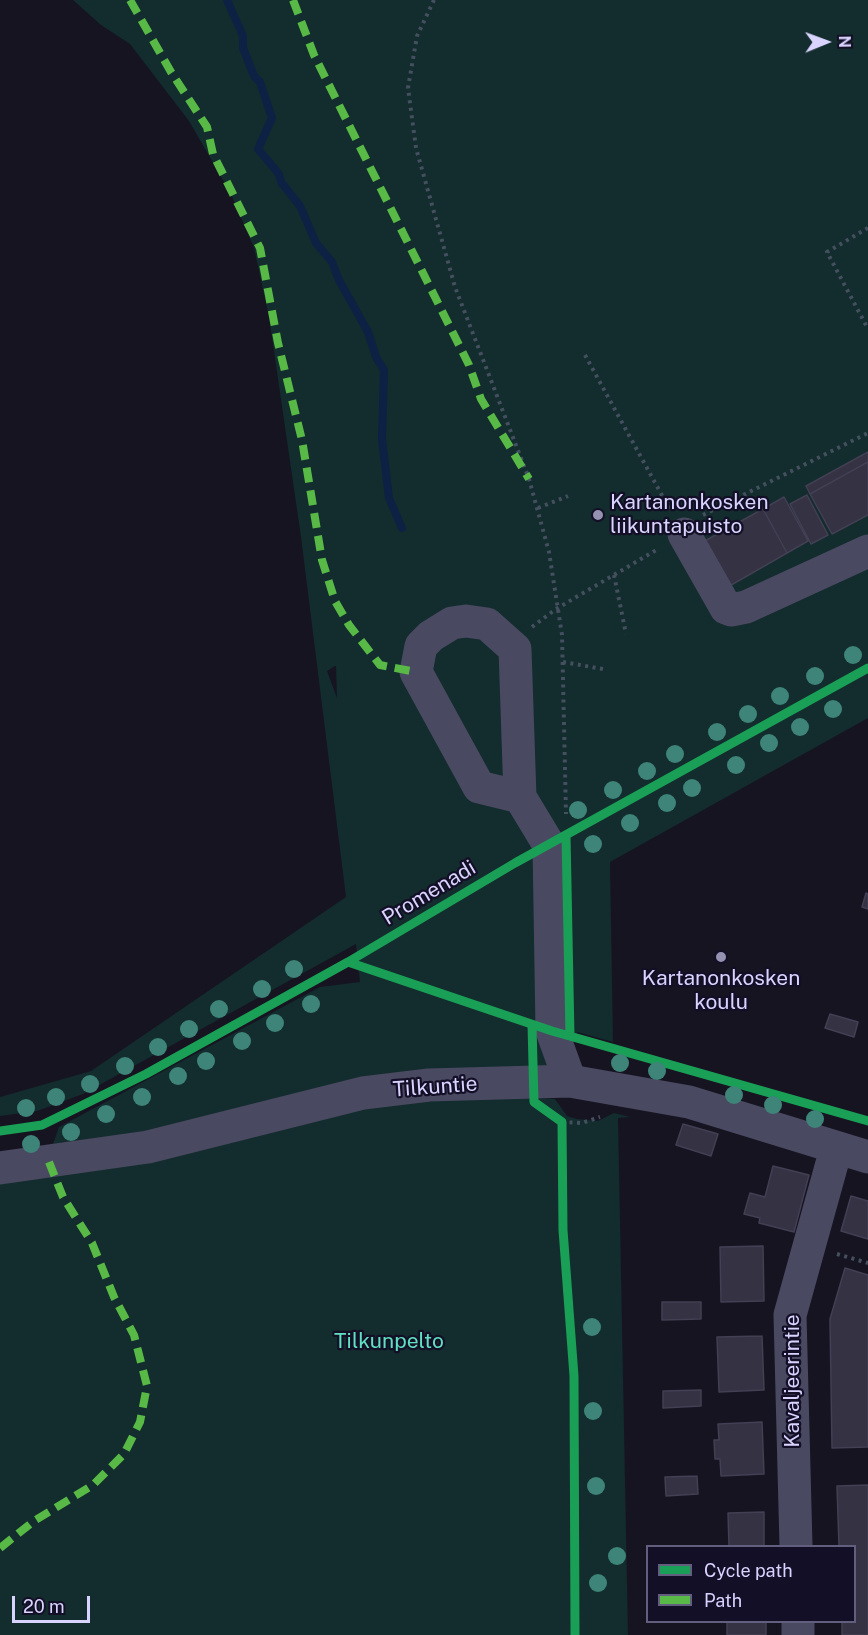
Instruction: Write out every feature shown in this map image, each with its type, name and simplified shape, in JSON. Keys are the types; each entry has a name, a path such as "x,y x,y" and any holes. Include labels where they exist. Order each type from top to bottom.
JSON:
{"street":[{"path":"684,534 726,608 731,610 746,607 868,551"},
{"path":"520,797 515,649 487,624 466,621 452,623 431,636 421,646 416,672 479,787 520,797 557,840 552,1031 570,1081"},
{"name":"Tilkuntie","path":"0,1168 148,1148 363,1093 429,1085 570,1081 689,1102 868,1157"},
{"name":"Kavaljeerintie","path":"796,1545 790,1315 836,1149"}],"path":[{"path":"434,0 417,36 408,88 416,148 455,287 529,479 549,552 562,635 563,662 557,840"},
{"path":"868,228 827,252 868,329"},
{"path":"585,355 684,534"},
{"path":"538,508 568,495"},
{"path":"614,575 626,634"},
{"path":"563,662 603,669"},
{"path":"552,1115 562,1122 562,1134"},
{"path":"830,1251 868,1263"}],"green space":[{"name":"Kartanonkosken liikuntapuisto","path":"73,0 868,0 868,718 610,862 613,1042 577,1032 567,1058 554,1068 200,1124 53,1144 59,1127 320,987 360,982 356,944 83,1094 37,1111 0,1116 0,1097 91,1071 346,897 301,537 269,317 254,248 231,194 189,121 130,44 101,25","holes":["336,666 337,698 327,671"]},
{"name":"Tilkunpelto","path":"477,1095 555,1099 567,1116 577,1119 598,1121 614,1113 630,1117 618,1118 628,1635 0,1635 0,1166 387,1104"}],"building":[{"path":"868,452 868,462 810,494 806,486"},
{"path":"868,462 868,515 832,534 810,494"},
{"path":"807,495 828,535 811,544 790,504"},
{"path":"784,497 808,541 787,553 763,509"},
{"path":"763,509 787,553 726,588 701,543"},
{"path":"866,893 868,894 868,909 862,907"},
{"path":"830,1014 858,1022 854,1037 825,1028"},
{"path":"683,1124 718,1134 711,1156 676,1145"},
{"path":"773,1166 809,1175 794,1232 759,1223 760,1218 744,1214 750,1193 765,1197"},
{"path":"851,1196 868,1201 868,1239 841,1231"},
{"path":"763,1246 764,1301 721,1302 720,1247"},
{"path":"845,1268 868,1275 868,1447 832,1448 830,1319"},
{"path":"662,1302 701,1302 701,1319 662,1320"},
{"path":"762,1336 764,1390 719,1392 717,1337"},
{"path":"701,1390 701,1406 663,1408 663,1391"},
{"path":"762,1422 764,1474 721,1476 720,1459 715,1459 714,1440 719,1440 718,1424"},
{"path":"697,1476 698,1494 666,1496 665,1477"},
{"path":"868,1485 868,1635 842,1635 842,1623 856,1623 856,1545 839,1545 837,1486"},
{"path":"764,1512 764,1545 729,1545 728,1513"},
{"path":"727,1623 766,1623 766,1635 727,1635"}],"waterway":[{"path":"227,0 243,36 243,48 254,76 260,82 272,118 258,149 279,174 281,182 300,206 316,243 332,262 339,280 368,332 376,357 384,370 382,439 389,498 402,528"}],"marked path":[{"path":"130,0 171,72 207,127 213,154 260,248 278,343 302,440 322,560 335,601 349,625 380,665 416,672"},
{"path":"293,0 314,55 469,365 481,399 529,479"},
{"path":"0,1548 34,1521 93,1485 124,1454 140,1422 147,1386 134,1335 114,1297 92,1243 63,1197 49,1162"}],"cycle path":[{"name":"Promenadi","path":"0,1131 42,1125 146,1074 348,962 515,863 868,668"},
{"path":"566,835 570,1036"},
{"path":"348,962 552,1031 868,1121"},
{"path":"532,1025 534,1102 562,1122 563,1230 574,1376 575,1635"}],"place":[{"name":"Kartanonkosken liikuntapuisto","path":"598,515"},
{"name":"Kartanonkosken koulu","path":"721,957"}]}
